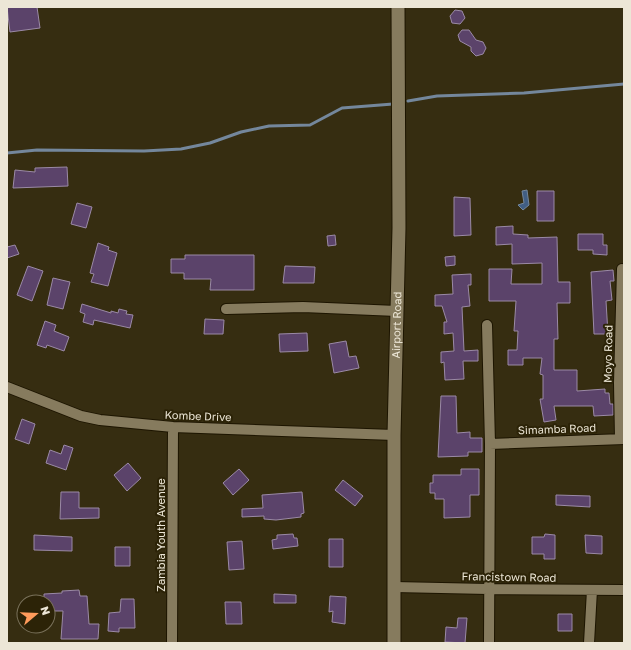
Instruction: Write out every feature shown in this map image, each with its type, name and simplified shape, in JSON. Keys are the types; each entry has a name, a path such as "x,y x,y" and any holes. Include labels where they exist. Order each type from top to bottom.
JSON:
{"street":[{"name":"Airport Road","path":"394,643 394,435 399,228 398,7"},
{"name":"Moyo Road","path":"622,269 619,383 622,439"},
{"path":"226,309 303,307 397,312"},
{"path":"487,326 490,444 488,589 489,643"},
{"name":"Kombe Drive","path":"7,387 81,416 100,420 173,427 394,435"},
{"name":"Zambia Youth Avenue","path":"172,643 173,427"},
{"name":"Simamba Road","path":"490,444 622,439"},
{"name":"Francistown Road","path":"394,587 624,590"},
{"path":"589,643 592,590"}],"water":[{"path":"527,190 529,205 523,210 518,205 524,203 522,191"}],"building":[{"path":"7,7 37,7 40,28 10,32"},
{"path":"455,10 462,11 465,18 460,24 452,23 450,16"},
{"path":"462,30 469,30 476,40 483,42 486,48 483,54 476,56 471,51 471,47 460,41 458,35"},
{"path":"67,167 68,186 13,188 15,170 35,172 35,168"},
{"path":"537,191 554,191 554,221 537,221"},
{"path":"454,197 470,198 471,235 454,236"},
{"path":"77,203 92,207 86,228 71,224"},
{"path":"513,226 513,234 528,235 528,238 557,237 558,282 570,282 570,303 557,303 558,339 554,339 554,370 577,370 577,391 605,389 605,393 609,393 610,404 613,404 613,415 594,416 593,406 554,406 556,420 544,422 540,399 543,399 543,375 540,374 542,358 523,358 523,365 508,365 508,350 517,350 518,331 514,331 516,301 489,301 489,269 512,269 511,284 542,284 542,263 512,264 512,244 496,245 496,227"},
{"path":"578,234 603,234 603,245 607,245 607,255 593,254 593,250 578,250"},
{"path":"335,235 336,245 328,246 327,236"},
{"path":"98,243 109,247 108,250 117,253 108,286 91,282 94,274 90,273"},
{"path":"15,245 19,254 7,258 7,247"},
{"path":"185,255 254,255 254,290 210,290 211,279 184,279 184,273 171,273 171,259 185,259"},
{"path":"455,256 455,265 446,266 445,257"},
{"path":"28,266 43,271 32,301 17,295"},
{"path":"285,266 315,267 314,283 283,283"},
{"path":"613,270 614,281 610,281 612,300 606,301 608,334 594,334 591,272"},
{"path":"471,274 471,285 468,285 470,306 462,307 464,351 478,350 478,361 463,361 464,379 445,380 444,362 441,363 441,352 454,351 453,333 444,334 444,322 447,322 442,306 435,306 435,295 453,294 452,275"},
{"path":"53,278 70,282 63,309 47,305"},
{"path":"82,304 111,313 111,311 118,313 119,309 127,311 126,314 133,315 130,328 94,320 93,325 83,322 85,314 80,312"},
{"path":"205,319 224,320 223,334 204,334"},
{"path":"45,321 56,325 54,331 69,337 64,351 47,345 46,348 37,345"},
{"path":"307,333 308,351 280,352 279,334"},
{"path":"346,341 349,357 356,356 359,368 334,373 329,344"},
{"path":"441,396 456,396 457,433 470,432 470,438 482,438 482,452 468,452 468,456 438,457"},
{"path":"22,419 35,424 29,444 15,439"},
{"path":"64,445 73,448 66,470 46,463 50,450 61,454"},
{"path":"128,463 141,478 127,491 114,475"},
{"path":"239,469 249,480 233,495 223,483"},
{"path":"461,469 479,469 479,495 470,495 470,517 444,518 444,499 435,499 435,493 430,493 430,483 433,483 433,475 461,475"},
{"path":"343,480 363,496 355,506 335,490"},
{"path":"61,492 79,492 79,508 99,508 99,518 60,519"},
{"path":"302,492 304,513 301,514 301,517 276,520 264,519 264,516 242,517 242,509 263,508 262,495"},
{"path":"556,495 590,496 590,507 556,505"},
{"path":"293,534 294,538 297,538 298,546 273,549 272,540 277,539 277,535"},
{"path":"545,534 555,535 555,559 544,559 544,554 532,554 532,537 544,537"},
{"path":"34,535 72,537 72,551 34,550"},
{"path":"585,535 602,536 602,554 586,553"},
{"path":"329,539 343,539 343,567 329,567"},
{"path":"242,541 244,569 229,570 227,542"},
{"path":"115,547 130,547 130,566 115,566"},
{"path":"79,590 80,596 87,596 89,624 99,624 98,639 61,639 63,611 56,611 56,594 44,594 62,593 62,591"},
{"path":"274,594 296,595 296,603 274,603"},
{"path":"330,596 346,597 345,624 332,622 333,611 329,612"},
{"path":"121,599 134,599 135,628 119,628 119,632 108,631 109,613 120,612"},
{"path":"225,602 241,602 242,624 226,624"},
{"path":"558,614 572,614 572,631 558,631"},
{"path":"458,618 467,618 465,643 445,642 446,627 457,628"}],"waterway":[{"path":"408,101 437,96 524,93 624,84"},
{"path":"7,153 37,150 144,151 181,149 210,143 241,132 269,126 310,125 342,108 393,104"}]}
